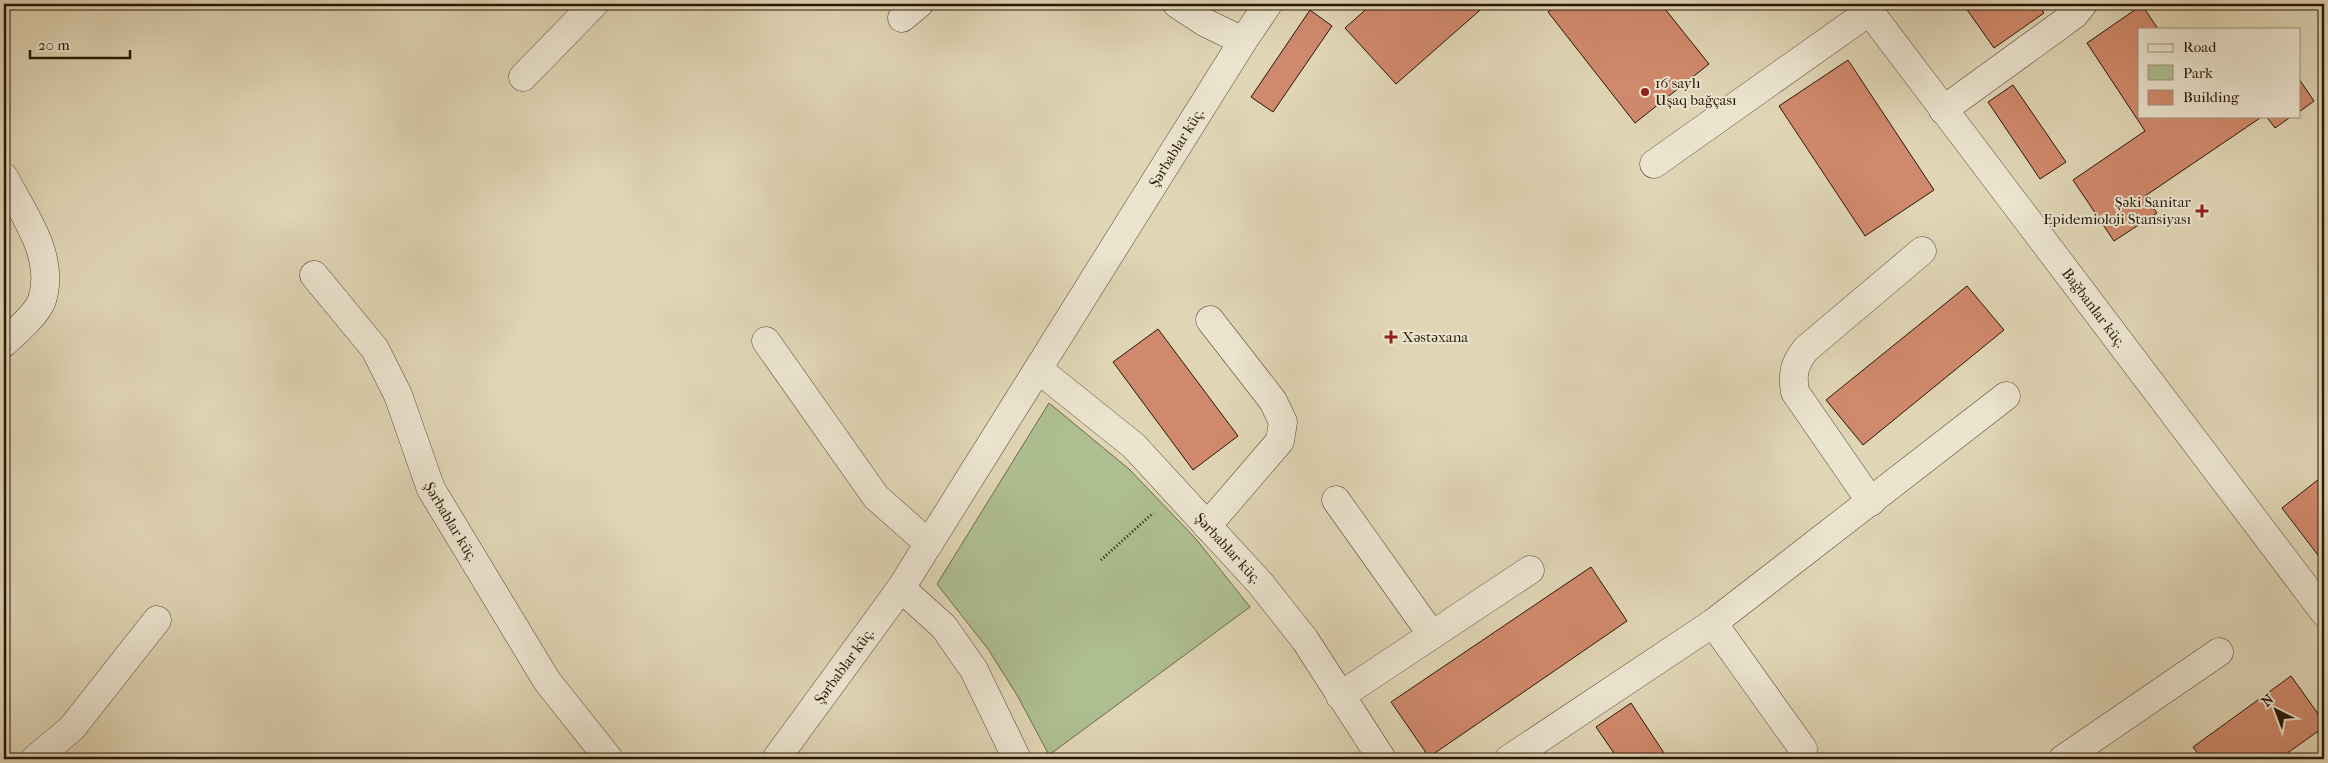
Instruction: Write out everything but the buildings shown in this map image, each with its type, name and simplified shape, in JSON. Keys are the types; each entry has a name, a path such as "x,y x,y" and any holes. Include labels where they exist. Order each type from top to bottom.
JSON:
{"street":[{"path":"523,77 594,4"},
{"path":"1177,4 1206,23 1243,41"},
{"name":"Şərbablar küç.","path":"787,754 901,588 1268,4"},
{"path":"1944,110 2074,15 2082,4"},
{"path":"1654,164 1867,8"},
{"name":"Bağbanlar küç.","path":"1867,8 2324,612"},
{"path":"4,177 38,242 47,270 42,301 19,329 4,343"},
{"path":"1871,502 1795,392 1792,376 1796,361 1806,349 1922,251"},
{"name":"Şərbablar küç.","path":"314,275 374,349 398,395 431,489 547,681 609,759"},
{"path":"1207,526 1280,441 1283,422 1273,401 1210,320"},
{"path":"766,341 876,497 929,544"},
{"name":"Şərbablar küç.","path":"1038,369 1134,446 1260,583 1305,640 1382,759"},
{"path":"1509,759 1713,623 2006,396"},
{"path":"1336,500 1432,635"},
{"path":"1340,696 1530,570"},
{"path":"901,588 944,627 969,663 1017,759"},
{"path":"35,759 72,728 157,620"},
{"path":"1713,623 1803,749"},
{"path":"2063,759 2219,652"}],"path":[{"path":"1101,560 1176,492"}],"green space":[{"path":"1049,403 1129,469 1196,539 1250,607 1049,755 1017,695 988,649 937,584"}],"place":[{"name":"16 saylı Uşaq bağçası","path":"1645,92"},
{"name":"Şəki Sanitar Epidemioloji Stansiyası","path":"2202,211"},
{"name":"Xəstəxana","path":"1391,337"}]}
